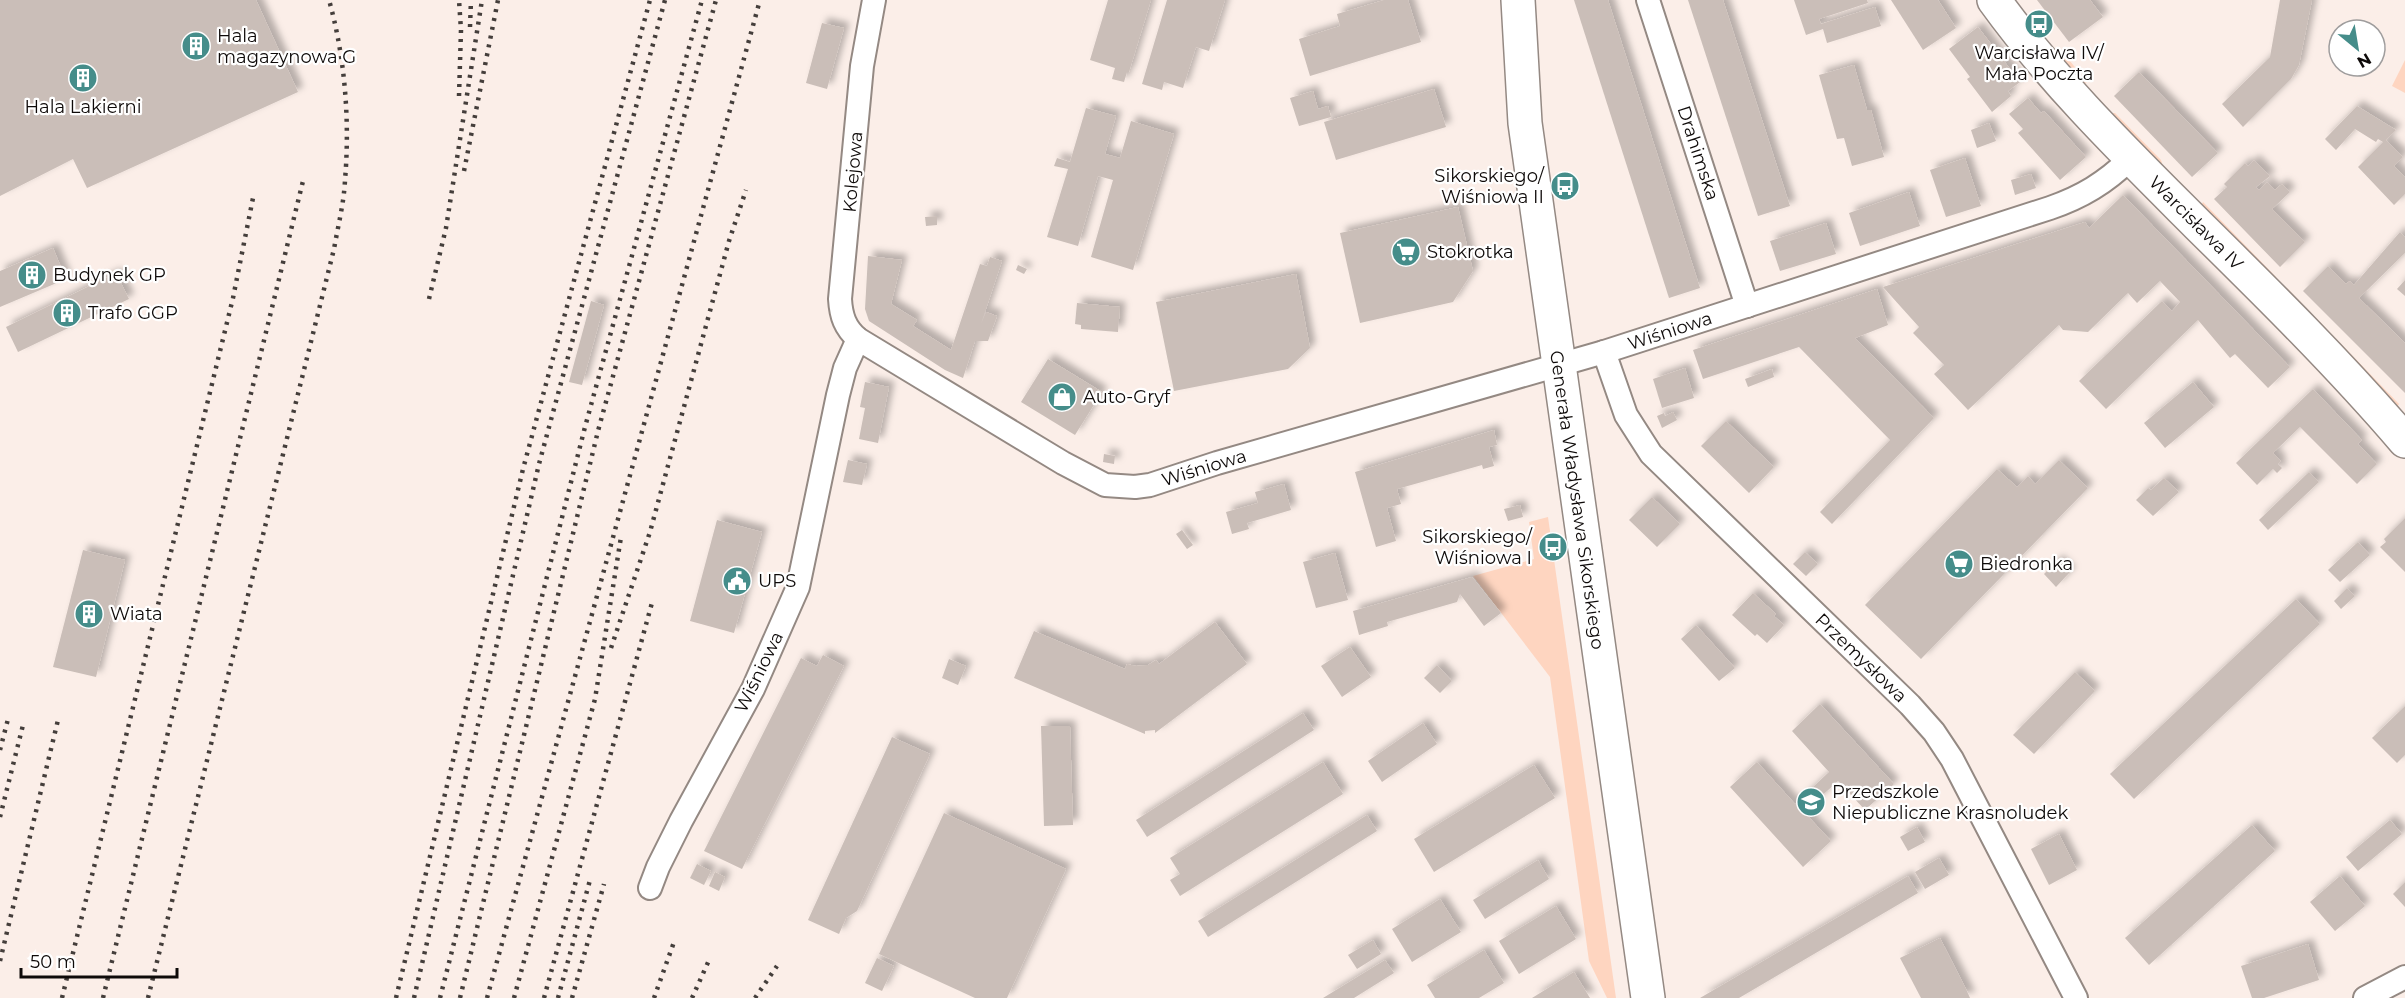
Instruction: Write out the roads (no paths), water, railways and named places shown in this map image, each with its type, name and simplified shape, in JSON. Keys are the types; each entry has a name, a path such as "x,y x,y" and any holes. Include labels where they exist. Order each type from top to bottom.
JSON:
{"street":[{"name":"Kolejowa","path":"858,339 845,324 840,299 862,66 874,0"},
{"name":"Generała Władysława Sikorskiego","path":"1518,0 1525,123 1648,998"},
{"name":"Drahimska","path":"1648,0 1747,306"},
{"name":"Warcisława IV","path":"1994,0 2051,72 2130,159 2331,359 2405,441"},
{"name":"Wiśniowa","path":"650,888 681,821 753,689 798,587 838,395 858,339 1084,476 1105,485 1120,487 1150,485 1217,463 1604,352 2068,202 2100,185 2130,159"},
{"name":"Przemysłowa","path":"1604,352 1626,415 1652,454 1910,705 1934,732 1957,769 2076,998"},
{"path":"2365,998 2405,977"}],"railway":[{"path":"148,998 341,214 347,135 345,89 339,44 329,0"},
{"path":"459,0 461,30 459,96"},
{"path":"470,27 471,0"},
{"path":"429,299 446,228 482,0"},
{"path":"464,171 498,0"},
{"path":"396,998 523,469 650,0"},
{"path":"414,998 539,464 665,0"},
{"path":"440,998 585,427 702,0"},
{"path":"460,998 598,431 716,0"},
{"path":"487,998 760,0"},
{"path":"103,998 303,181"},
{"path":"611,648 650,532 729,241 746,190"},
{"path":"62,998 233,298 253,198"},
{"path":"514,998 595,699 621,537"},
{"path":"544,998 653,599"},
{"path":"0,750 8,719"},
{"path":"0,961 58,720"},
{"path":"0,817 24,721"},
{"path":"558,998 590,880"},
{"path":"572,998 604,884"},
{"path":"654,998 674,942"},
{"path":"692,998 710,958"},
{"path":"755,998 777,966"}],"place":[{"name":"Warcisława IV/ Mała Poczta","path":"2039,24"},
{"name":"Hala magazynowa G","path":"196,46"},
{"name":"Hala Lakierni","path":"83,78"},
{"name":"Sikorskiego/ Wiśniowa II","path":"1565,186"},
{"name":"Stokrotka","path":"1406,252"},
{"name":"Budynek GP","path":"32,275"},
{"name":"Trafo GGP","path":"67,313"},
{"name":"Auto-Gryf","path":"1062,397"},
{"name":"Sikorskiego/ Wiśniowa I","path":"1553,547"},
{"name":"Biedronka","path":"1959,564"},
{"name":"UPS","path":"737,581"},
{"name":"Wiata","path":"89,614"},
{"name":"Przedszkole Niepubliczne Krasnoludek","path":"1811,802"}]}
